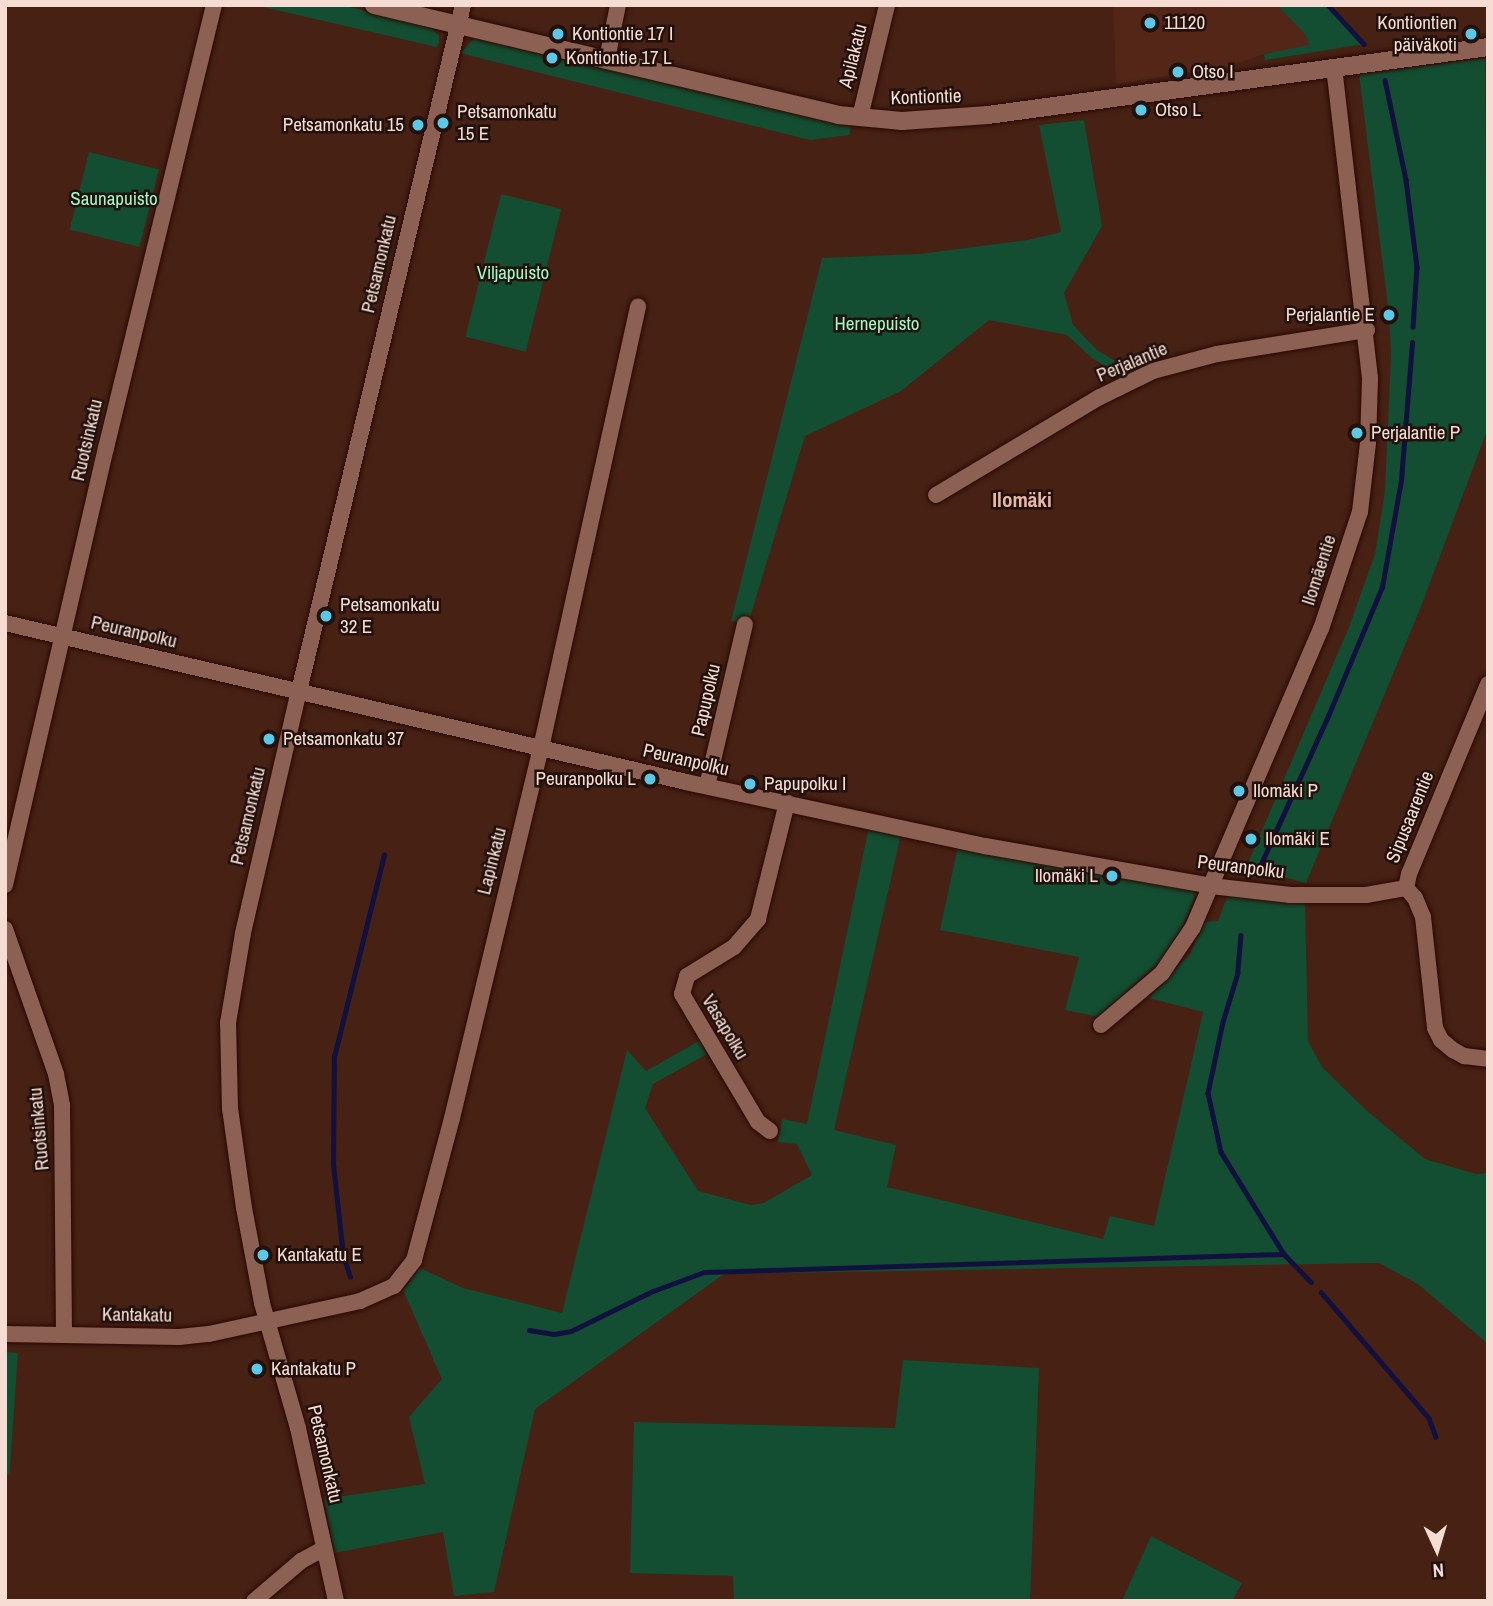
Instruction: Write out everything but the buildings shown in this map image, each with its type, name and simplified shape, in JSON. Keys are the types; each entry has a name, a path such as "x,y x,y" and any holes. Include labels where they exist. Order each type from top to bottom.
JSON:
{"street":[{"name":"Ruotsinkatu","path":"5,885 214,5"},
{"name":"Kontiontie","path":"374,5 860,117 902,121 988,115 1488,47"},
{"name":"Petsamonkatu","path":"336,1601 298,1428 266,1321 244,1208 230,1108 228,1023 241,945 299,691 463,5"},
{"path":"607,60 618,5"},
{"name":"Apilakatu","path":"860,117 887,5"},
{"name":"Ilomäentie","path":"1101,1025 1162,974 1192,927 1321,629 1360,512 1368,443 1370,378 1367,330 1334,67"},
{"name":"Lapinkatu","path":"266,1321 360,1301 394,1286 414,1260 452,1118 541,748 638,307"},
{"name":"Perjalantie","path":"936,495 1100,397 1153,371 1241,349 1367,330"},
{"name":"Peuranpolku","path":"5,623 707,786 985,846 1211,886 1290,895 1366,895 1406,888"},
{"name":"Papupolku","path":"707,786 746,624"},
{"name":"Sipusaarentie","path":"1488,684 1409,874 1406,888 1415,898 1423,917 1435,1028 1441,1040 1453,1050 1464,1056 1488,1059"},
{"name":"Vasapolku","path":"770,1131 758,1122 682,994 687,976 734,947 758,919 788,803"},
{"name":"Ruotsinkatu","path":"5,929 56,1074 62,1106 64,1334"},
{"name":"Kantakatu","path":"5,1334 179,1337 209,1334 266,1321"},
{"path":"254,1601 302,1561 323,1549"}],"shaded area":[{"path":"1113,5 1279,5 1305,34 1309,46 1264,54 1229,66 1116,84"}],"green space":[{"path":"254,5 341,5 431,27 439,36 439,42 437,47"},
{"path":"1277,5 1328,5 1364,44 1265,60 1264,54 1309,45 1305,34"},
{"path":"475,38 851,127 849,135 810,140 460,53"},
{"path":"1485,58 1488,428 1420,609 1306,883 1269,873 1248,863 1349,627 1375,554 1385,491 1391,354 1389,315 1359,74"},
{"name":"Hernepuisto","path":"1084,120 1102,226 1064,293 1073,325 1097,350 1139,376 1129,380 1092,358 1067,335 989,320 901,391 805,436 748,624 731,621 822,258 919,254 1028,240 1061,232 1039,125"},
{"name":"Saunapuisto","path":"89,152 159,169 140,247 70,230"},
{"name":"Viljapuisto","path":"501,194 561,209 526,352 465,337"},
{"path":"869,827 901,834 834,1130 896,1145 887,1187 1103,1239 1110,1216 1154,1226 1203,1012 1149,998 1190,954 1204,922 1218,921 1228,895 1305,903 1308,1041 1322,1067 1367,1111 1425,1159 1476,1174 1488,1173 1488,1344 1418,1284 1379,1263 724,1274 535,1409 494,1592 454,1596 443,1532 334,1553 324,1499 425,1484 409,1417 442,1379 403,1290 420,1268 463,1288 562,1313 627,1050 646,1071 699,1041 707,1054 653,1084 645,1108 698,1191 751,1205 764,1203 812,1175 797,1144 778,1142 782,1119 807,1124"},
{"path":"958,846 1198,890 1172,950 1099,1017 1065,1010 1079,957 940,930"},
{"path":"5,1352 18,1353 9,1475 5,1474"},
{"path":"903,1360 1039,1368 1030,1601 734,1601 733,1576 630,1573 634,1422 895,1428"},
{"path":"1151,1536 1242,1583 1232,1601 1122,1601"}],"waterway":[{"path":"1328,5 1364,44"},
{"path":"1385,80 1406,180 1417,267 1413,327"},
{"path":"1260,866 1328,716 1382,587 1401,480 1412,342"},
{"path":"350,1277 343,1256 333,1164 334,1057 384,855"},
{"path":"1241,935 1238,973 1223,1022 1208,1093 1221,1152 1284,1254 1311,1282"},
{"path":"529,1330 554,1334 571,1331 653,1291 704,1272 1284,1254"},
{"path":"1321,1292 1429,1418 1436,1437"}],"place":[{"name":"11120","path":"1150,23"},
{"name":"Kontiontie 17 I","path":"558,34"},
{"name":"Kontiontien päiväkoti","path":"1471,34"},
{"name":"Kontiontie 17 L","path":"552,58"},
{"name":"Otso I","path":"1178,72"},
{"name":"Otso L","path":"1141,110"},
{"name":"Petsamonkatu 15 E","path":"443,123"},
{"name":"Petsamonkatu 15","path":"418,125"},
{"name":"Perjalantie E","path":"1389,315"},
{"name":"Perjalantie P","path":"1357,433"},
{"name":"Petsamonkatu 32 E","path":"326,616"},
{"name":"Petsamonkatu 37","path":"269,739"},
{"name":"Peuranpolku L","path":"650,779"},
{"name":"Papupolku I","path":"750,784"},
{"name":"Ilomäki P","path":"1239,791"},
{"name":"Ilomäki E","path":"1251,839"},
{"name":"Ilomäki L","path":"1112,876"},
{"name":"Kantakatu E","path":"263,1255"},
{"name":"Kantakatu P","path":"257,1369"}],"district":[{"name":"Ilomäki","path":"1022,500"}]}
